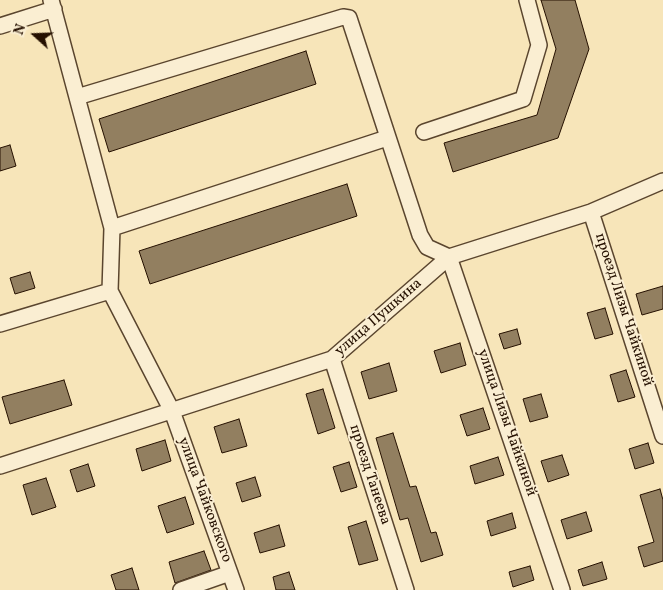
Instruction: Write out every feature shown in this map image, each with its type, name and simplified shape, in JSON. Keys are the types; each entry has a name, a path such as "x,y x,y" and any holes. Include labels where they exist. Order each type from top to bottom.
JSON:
{"street":[{"path":"424,132 523,99 539,45 527,0"},
{"path":"0,26 52,4 112,228 110,291 0,324"},
{"path":"77,97 343,17 349,18 352,22 387,138 420,235 427,246 449,257"},
{"path":"112,228 387,138"},
{"name":"улица Пушкина","path":"0,466 332,359 449,257 591,212 663,181"},
{"name":"проезд Лизы Чайкиной","path":"591,212 663,436"},
{"name":"улица Лизы Чайкиной","path":"449,257 562,590"},
{"name":"улица Чайковского","path":"110,291 172,411 236,590"},
{"name":"проезд Танеева","path":"332,359 406,590"},
{"path":"181,590 230,573"}],"building":[{"path":"541,0 575,0 589,49 558,138 453,172 444,143 537,115 556,49"},
{"path":"306,51 316,84 109,152 99,119"},
{"path":"10,145 16,166 0,171 0,148"},
{"path":"347,184 357,216 150,284 139,251"},
{"path":"30,272 35,288 15,294 10,278"},
{"path":"663,286 663,309 642,315 636,294"},
{"path":"605,308 613,334 595,339 587,313"},
{"path":"517,329 521,344 504,349 499,334"},
{"path":"460,343 466,365 441,373 434,351"},
{"path":"389,363 397,391 369,399 361,372"},
{"path":"626,370 635,397 618,402 610,375"},
{"path":"64,380 72,405 10,424 2,397"},
{"path":"323,389 335,428 318,434 306,394"},
{"path":"541,394 548,417 530,422 523,399"},
{"path":"483,408 490,429 467,436 460,415"},
{"path":"239,419 247,446 222,453 214,427"},
{"path":"393,433 410,487 416,486 431,533 436,532 443,555 421,562 408,518 400,520 376,438"},
{"path":"165,440 171,461 142,471 136,449"},
{"path":"648,443 654,463 635,469 629,449"},
{"path":"562,455 569,475 548,482 541,461"},
{"path":"498,457 504,475 475,484 470,466"},
{"path":"349,462 357,487 341,492 333,467"},
{"path":"88,464 95,486 77,492 70,470"},
{"path":"255,477 261,496 242,502 236,483"},
{"path":"46,478 56,507 32,515 23,485"},
{"path":"660,489 663,500 663,561 644,567 638,547 654,542 640,495"},
{"path":"185,497 194,524 167,533 158,506"},
{"path":"586,512 592,531 567,539 561,520"},
{"path":"512,513 516,528 491,536 487,521"},
{"path":"366,521 378,560 359,565 348,527"},
{"path":"279,525 285,546 260,553 254,533"},
{"path":"204,551 211,570 175,583 169,562"},
{"path":"602,562 607,579 583,586 578,570"},
{"path":"530,566 534,580 513,587 509,572"},
{"path":"132,568 139,590 116,590 111,575"},
{"path":"289,572 295,590 276,590 273,577"}]}
